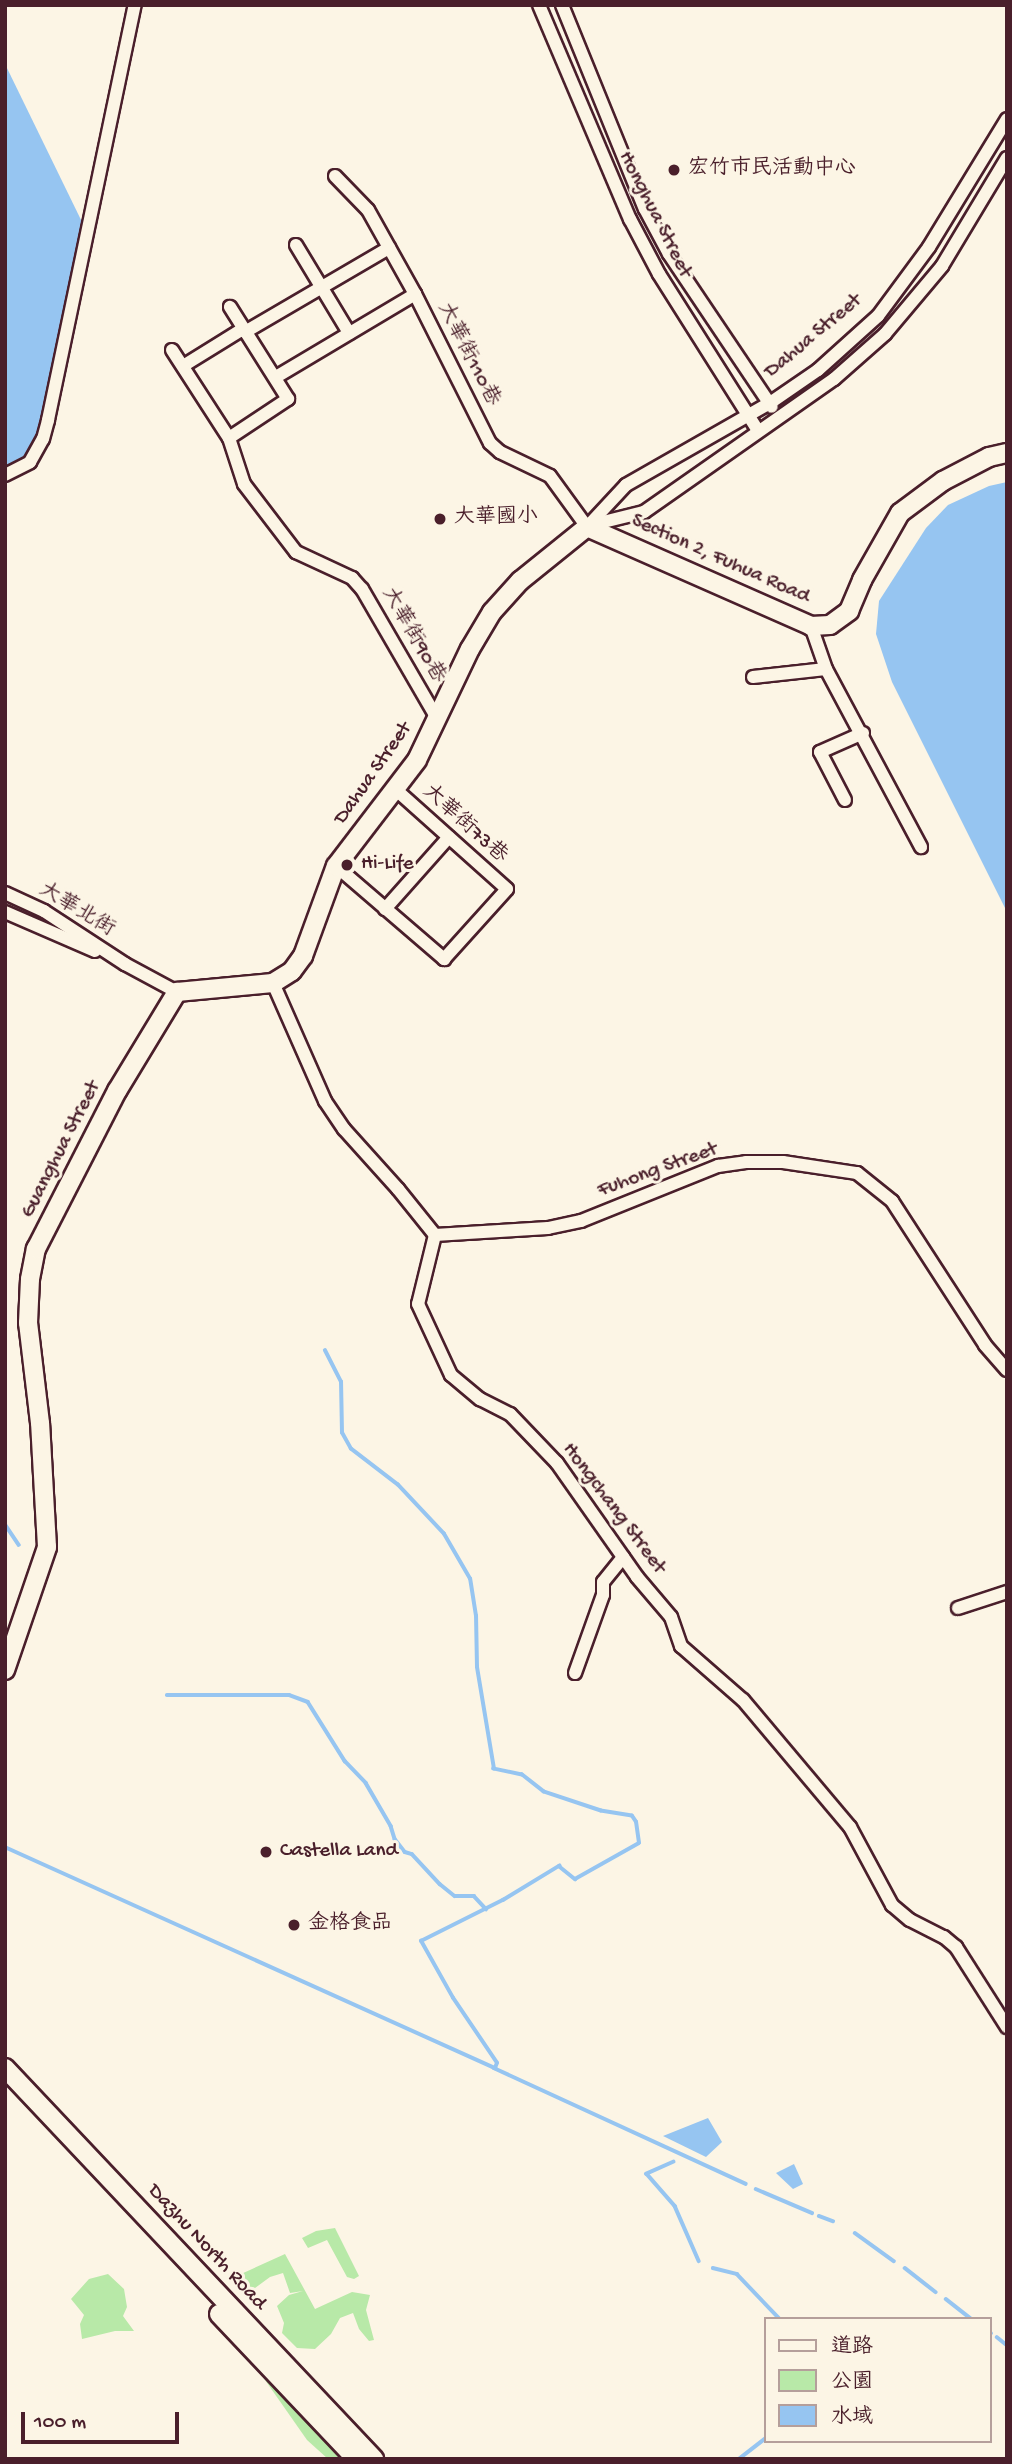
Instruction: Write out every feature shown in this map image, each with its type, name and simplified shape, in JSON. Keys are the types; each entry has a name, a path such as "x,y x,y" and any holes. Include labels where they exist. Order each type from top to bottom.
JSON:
{"street":[{"path":"5,475 30,462 43,439 48,421 135,5"},
{"name":"Honghua Street","path":"539,5 630,219 659,274 757,429"},
{"name":"Honghua Street","path":"562,5 647,213 669,254 778,417"},
{"path":"582,105 600,100"},
{"name":"Dahua Street","path":"273,983 292,971 303,956 336,866 417,760 470,649 492,612 520,581 587,527 626,485 770,403 818,370 878,316 919,262 1007,119"},
{"name":"Dahua Street","path":"587,527 643,512 757,429 834,379 886,334 938,271 1007,158"},
{"name":"大華街110巷","path":"335,176 368,210 415,294 490,443 500,453 550,476 587,527"},
{"path":"630,219 647,213"},
{"path":"296,245 349,333"},
{"path":"183,366 323,289 389,247"},
{"path":"919,262 938,271"},
{"path":"276,377 415,294"},
{"path":"229,438 288,399 230,307"},
{"name":"大華街90巷","path":"172,350 229,438 244,484 296,552 352,578 362,589 438,720"},
{"name":"Section 2, Fuhua Road","path":"587,527 811,626 830,625 849,611 862,580 900,513 943,481 989,457 1007,453"},
{"path":"811,626 826,669 863,733 920,847"},
{"path":"753,677 826,669"},
{"path":"845,800 820,752 863,733"},
{"name":"大華街73巷","path":"385,909 444,959 507,889 395,789"},
{"path":"336,866 385,909 449,837"},
{"name":"大華北街","path":"5,893 44,911 125,964"},
{"path":"5,912 125,964 177,992 273,983 325,1101 350,1137 398,1189 435,1236"},
{"name":"Guanghua Street","path":"5,1671 47,1547 40,1423 28,1323 30,1279 36,1249 117,1091 177,992"},
{"name":"Fuhong Street","path":"435,1236 548,1228 581,1220 718,1167 746,1161 783,1162 857,1173 892,1201 985,1345 1007,1370"},
{"name":"Hongchang Street","path":"435,1236 418,1304 452,1375 480,1399 510,1414 556,1462 623,1557 671,1617 681,1646 743,1700 850,1827 892,1905 909,1920 944,1937 956,1947 1007,2027"},
{"path":"575,1673 603,1595 603,1582 623,1557"},
{"path":"958,1608 1007,1592"},
{"name":"Dazhu North Road","path":"5,2068 374,2459"},
{"name":"Dazhu North Road","path":"5,2084 356,2459"}],"green space":[{"path":"335,2228 359,2276 354,2279 347,2277 327,2240 308,2248 302,2238 316,2231"},
{"path":"285,2254 315,2309 352,2292 370,2295 366,2310 374,2340 369,2341 359,2329 353,2313 340,2318 331,2334 315,2349 297,2348 282,2333 284,2323 277,2306 289,2295 303,2291 290,2293 283,2273 270,2277 251,2291 244,2285 241,2274"},
{"path":"108,2274 124,2289 127,2307 123,2316 134,2331 115,2331 82,2339 80,2324 84,2315 71,2299 89,2279"},
{"path":"249,2357 348,2459 328,2459 307,2440"}],"water":[{"path":"5,64 83,224 39,438 25,459 5,471"},
{"path":"1007,482 1007,912 892,682 876,634 879,601 926,528 948,505 989,486"},
{"path":"708,2118 722,2142 706,2157 663,2136"},
{"path":"794,2164 803,2184 793,2189 776,2173"}],"waterway":[{"path":"5,1847 495,2068 497,2063 453,1998 421,1941 503,1900 559,1866 575,1879 639,1843 636,1822 632,1816 601,1811 544,1792 522,1775 494,1769 477,1667 476,1616 470,1579 444,1534 398,1485 351,1449 342,1433 341,1382 325,1351"},
{"path":"5,1524 19,1545"},
{"path":"167,1695 289,1695 308,1702 345,1761 366,1783 391,1826 395,1839 405,1852 412,1854 455,1896 474,1896 486,1909"},
{"path":"494,2068 746,2184"},
{"path":"674,2162 647,2174 675,2206 699,2261"},
{"path":"756,2189 812,2213"},
{"path":"819,2216 833,2221"},
{"path":"855,2233 894,2261"},
{"path":"713,2268 737,2274 778,2317"},
{"path":"905,2268 936,2292"},
{"path":"946,2299 969,2317"},
{"path":"997,2337 1007,2345"},
{"path":"739,2459 764,2440"}],"place":[{"name":"宏竹市民活動中心","path":"674,170"},
{"name":"大華國小","path":"440,519"},
{"name":"Hi-Life","path":"347,865"},
{"name":"Castella Land","path":"266,1852"},
{"name":"金格食品","path":"294,1925"}]}
